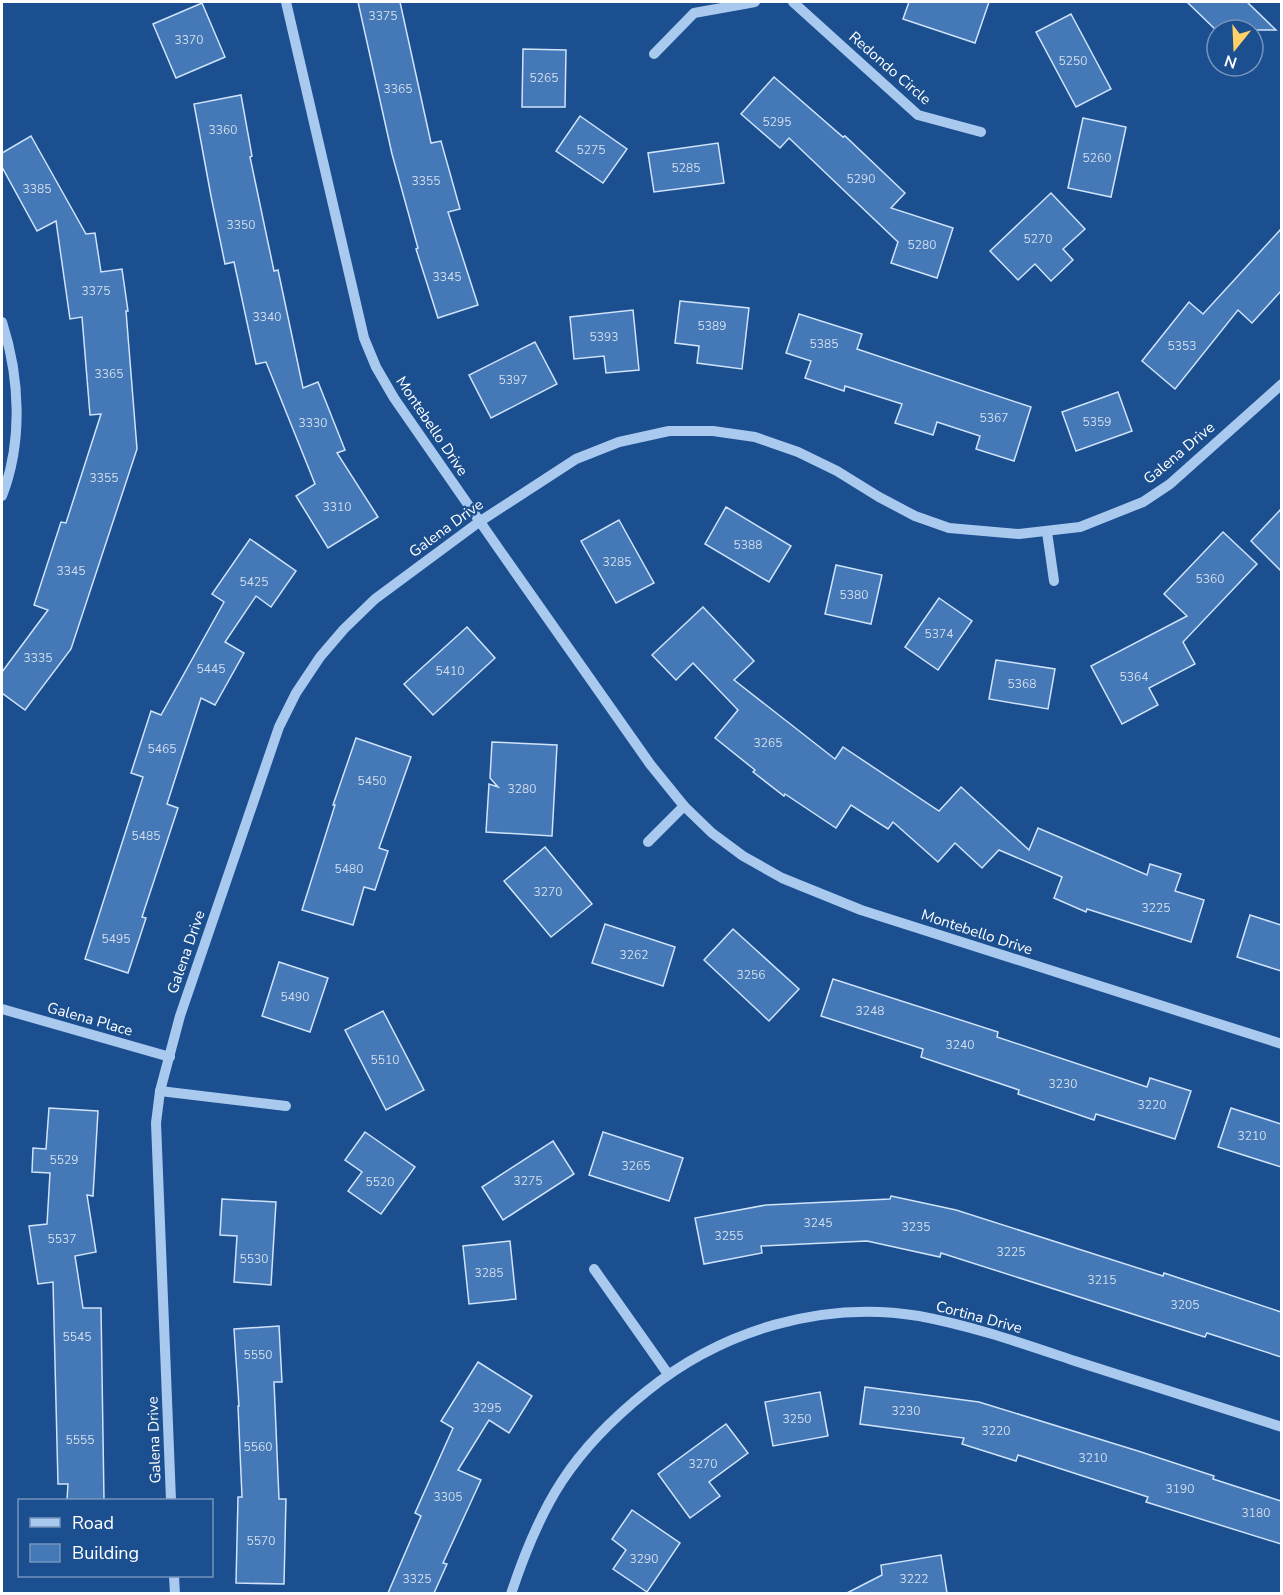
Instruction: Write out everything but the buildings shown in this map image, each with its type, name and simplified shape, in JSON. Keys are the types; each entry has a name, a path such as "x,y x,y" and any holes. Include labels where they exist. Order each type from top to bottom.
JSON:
{"street":[{"name":"Montebello Drive","path":"286,2 364,338 376,367 394,398 479,522 650,764 684,806 712,833 743,856 782,878 861,910 1281,1044"},
{"path":"654,54 694,13 755,2"},
{"name":"Redondo Circle","path":"793,2 918,116 981,132"},
{"path":"2,322 12,364 16,402 15,440 2,496"},
{"name":"Galena Drive","path":"171,1499 156,1123 160,1091 180,1016 279,727 296,693 320,657 344,629 375,599 479,522 576,459 619,442 669,431 713,431 755,437 798,452 837,471 915,516 949,528 1019,534 1047,532 1080,526 1143,502 1170,484 1281,384"},
{"path":"1047,532 1054,581"},
{"path":"648,842 684,806"},
{"name":"Galena Place","path":"2,1009 170,1057"},
{"path":"160,1091 286,1106"},
{"path":"594,1269 668,1374"},
{"name":"Cortina Drive","path":"511,1593 536,1526 554,1491 583,1450 615,1416 668,1374 714,1348 758,1329 805,1317 867,1312 918,1316 980,1330 1281,1427"},
{"path":"174,1577 175,1593"}]}
